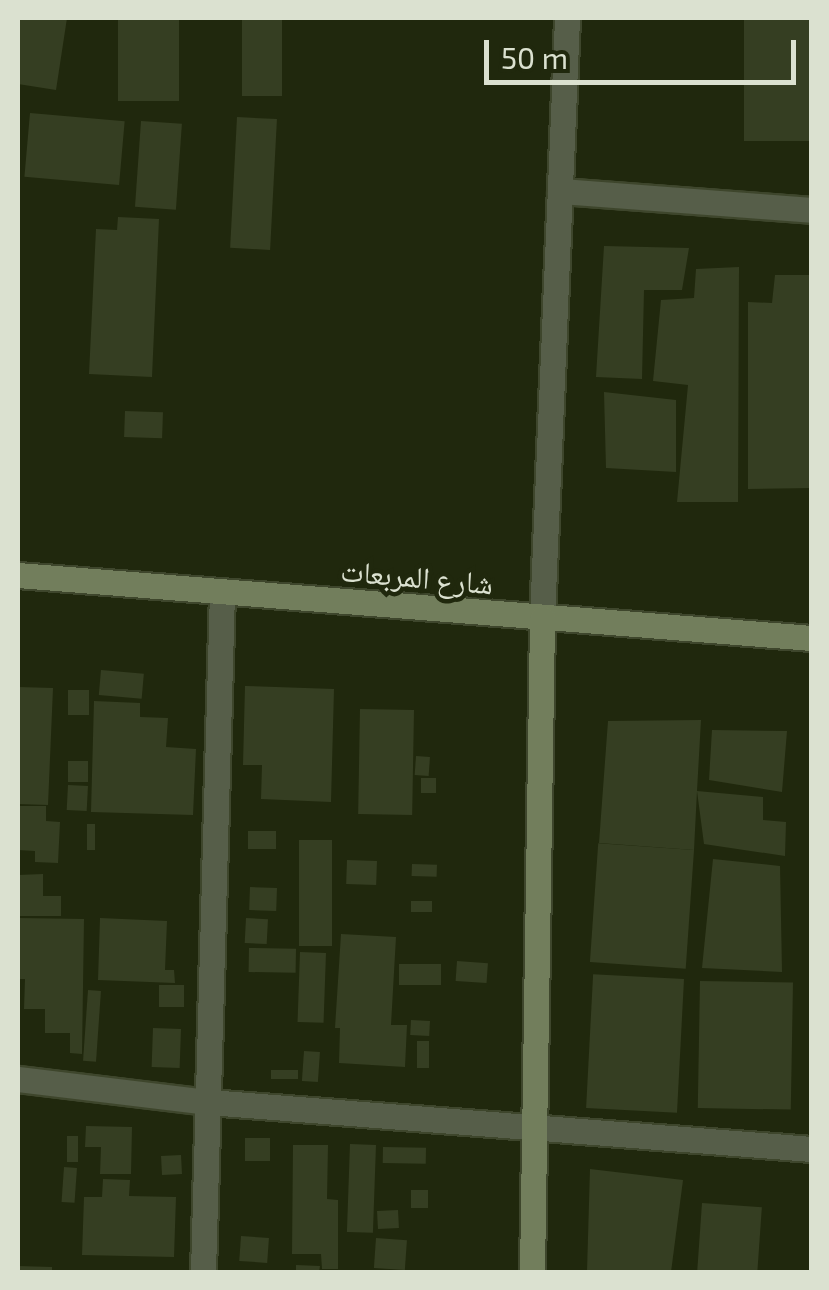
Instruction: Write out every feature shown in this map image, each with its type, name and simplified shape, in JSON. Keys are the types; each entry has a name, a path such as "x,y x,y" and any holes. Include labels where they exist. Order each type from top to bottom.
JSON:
{"street":[{"path":"532,1272 542,618 567,18"},
{"path":"560,191 812,210"},
{"name":"شارع المربعات","path":"18,575 812,638"},
{"path":"202,1272 222,593"},
{"path":"18,1079 209,1102 537,1124 812,1149"}],"building":[{"path":"19,18 67,18 56,90 18,84"},
{"path":"118,18 179,18 179,101 118,101"},
{"path":"242,18 282,18 282,96 242,96"},
{"path":"744,18 812,18 812,141 744,141"},
{"path":"30,113 125,121 119,185 24,177"},
{"path":"237,117 277,119 270,250 230,248"},
{"path":"141,121 182,124 176,210 135,207"},
{"path":"118,217 159,219 152,377 89,374 96,229 117,230"},
{"path":"604,246 689,248 682,290 644,290 642,379 596,377"},
{"path":"739,267 738,502 677,502 688,385 653,381 661,300 694,298 696,269"},
{"path":"775,275 812,275 812,488 748,489 748,302 772,303"},
{"path":"604,392 676,400 676,472 606,468"},
{"path":"125,411 163,412 162,438 124,437"},
{"path":"101,670 144,674 142,699 99,695"},
{"path":"245,686 334,689 331,802 261,799 262,765 243,765"},
{"path":"18,687 53,688 48,805 18,804"},
{"path":"68,690 89,690 89,715 68,715"},
{"path":"94,701 140,703 140,717 168,718 166,747 196,749 193,815 91,812"},
{"path":"360,709 414,710 412,815 358,814"},
{"path":"701,720 694,850 599,843 608,721"},
{"path":"712,730 787,731 782,792 709,780"},
{"path":"416,756 430,757 429,776 415,775"},
{"path":"68,761 88,761 88,782 68,782"},
{"path":"421,778 436,778 436,793 421,793"},
{"path":"68,785 88,786 87,811 67,810"},
{"path":"697,791 763,797 763,820 786,822 785,856 704,844"},
{"path":"18,806 46,806 46,821 60,822 58,863 35,862 35,851 18,850"},
{"path":"87,824 95,824 95,850 87,850"},
{"path":"248,831 276,831 276,849 248,849"},
{"path":"299,840 332,840 332,946 299,946"},
{"path":"598,843 694,850 686,969 590,962"},
{"path":"713,859 780,866 782,972 702,968"},
{"path":"347,860 377,861 376,885 346,884"},
{"path":"412,864 437,865 437,877 412,876"},
{"path":"43,874 43,896 61,896 61,916 18,916 18,875"},
{"path":"250,887 277,888 276,911 249,910"},
{"path":"411,901 432,901 432,912 411,912"},
{"path":"18,918 84,919 82,1054 70,1053 70,1033 45,1033 45,1009 24,1009 25,979 18,979"},
{"path":"100,918 167,921 165,970 174,970 175,983 98,980"},
{"path":"246,918 268,919 267,944 245,943"},
{"path":"341,934 396,937 391,1025 407,1025 405,1067 339,1063 340,1028 335,1028"},
{"path":"249,948 296,949 296,973 249,972"},
{"path":"300,952 326,953 324,1023 298,1022"},
{"path":"457,961 488,963 487,983 456,981"},
{"path":"399,964 441,964 441,985 399,985"},
{"path":"593,974 684,979 677,1113 586,1108"},
{"path":"700,981 793,983 791,1110 698,1108"},
{"path":"159,985 184,985 184,1007 159,1007"},
{"path":"88,990 101,991 96,1062 83,1061"},
{"path":"411,1020 430,1021 429,1036 410,1035"},
{"path":"153,1028 181,1029 180,1068 152,1067"},
{"path":"417,1041 429,1041 429,1068 417,1068"},
{"path":"304,1051 320,1052 318,1082 302,1081"},
{"path":"271,1070 298,1070 298,1079 271,1079"},
{"path":"86,1126 132,1127 131,1174 100,1174 101,1147 85,1147"},
{"path":"67,1136 78,1136 78,1162 67,1162"},
{"path":"245,1138 270,1138 270,1161 245,1161"},
{"path":"350,1144 376,1145 373,1233 347,1232"},
{"path":"293,1145 328,1145 327,1199 338,1200 338,1269 322,1269 321,1254 292,1254"},
{"path":"383,1147 426,1148 426,1164 383,1163"},
{"path":"181,1155 182,1174 162,1175 161,1156"},
{"path":"64,1167 77,1168 75,1203 62,1202"},
{"path":"590,1169 683,1180 671,1272 587,1272"},
{"path":"103,1179 130,1180 129,1196 176,1197 174,1257 82,1255 84,1197 102,1197"},
{"path":"411,1190 428,1190 428,1208 411,1208"},
{"path":"702,1203 762,1207 757,1272 697,1272"},
{"path":"398,1210 399,1228 378,1229 377,1211"},
{"path":"241,1236 269,1238 267,1263 239,1261"},
{"path":"376,1238 407,1240 405,1270 374,1268"},
{"path":"296,1265 320,1266 319,1272 296,1272"},
{"path":"18,1266 52,1267 52,1272 18,1272"}]}
